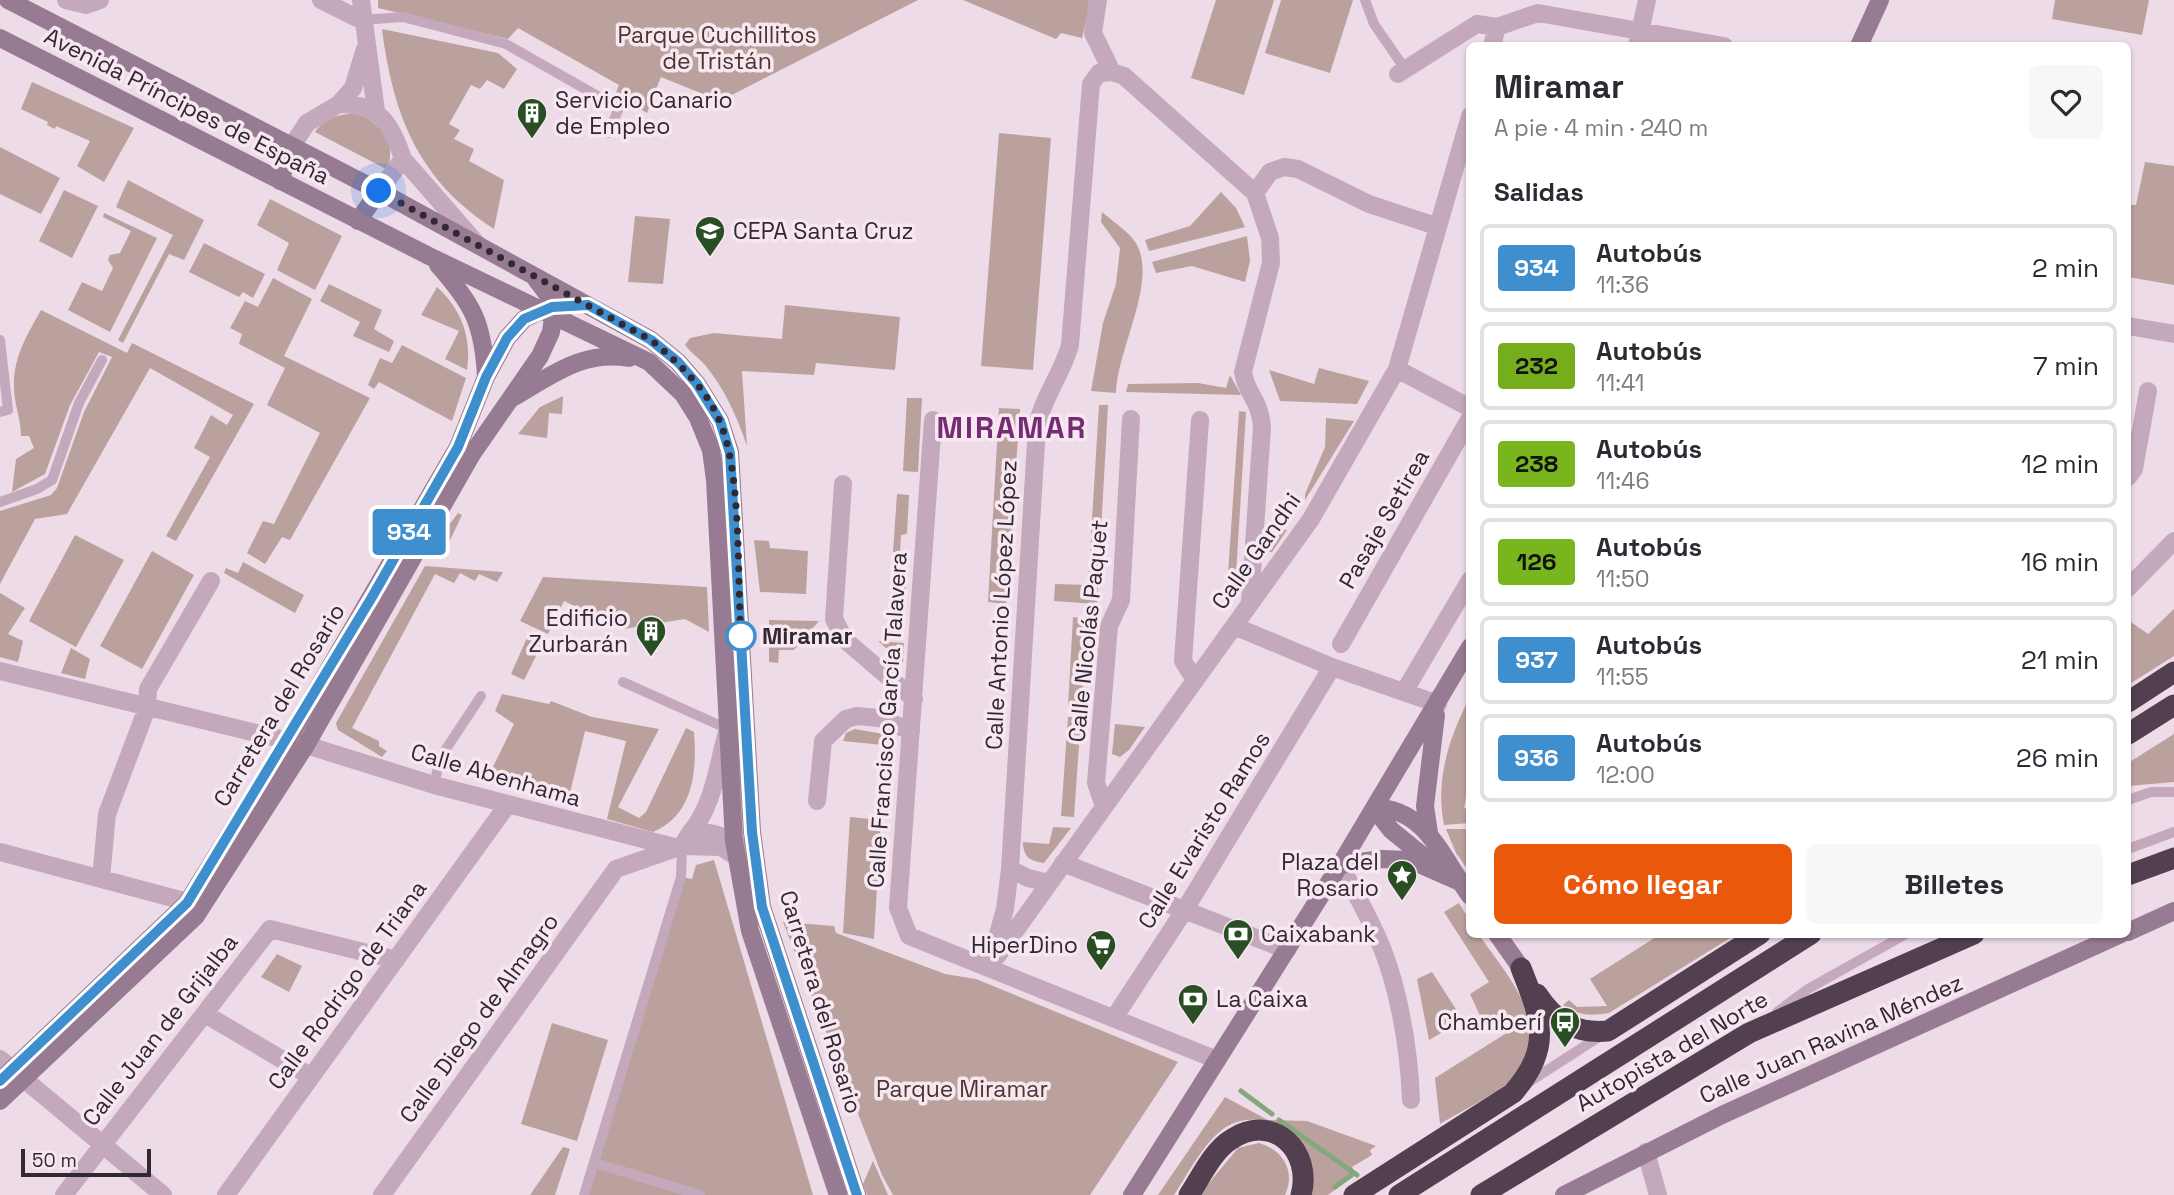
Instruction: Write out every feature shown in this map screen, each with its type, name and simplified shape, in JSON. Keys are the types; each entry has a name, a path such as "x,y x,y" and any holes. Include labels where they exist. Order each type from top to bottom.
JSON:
{"highway":[{"path":"2131,700 2174,672"},
{"path":"2131,732 2174,705"},
{"path":"2131,874 2174,858"},
{"path":"1521,968 1558,1020 1582,1031 1608,1031 1754,938"},
{"name":"Autopista del Norte","path":"1399,1195 1805,938"},
{"name":"Autopista del Norte","path":"1481,1195 1749,1033 1965,938"},
{"path":"1354,1195 1513,1093 1530,1070 1541,1037 1536,1008 1521,968"},
{"path":"1189,1195 1229,1140 1244,1132 1258,1129 1288,1142 1299,1154 1304,1167 1301,1195"},
{"path":"1385,1195 1439,1141"}],"main road":[{"name":"Avenida Príncipes de España","path":"8,0 379,191 588,305"},
{"path":"1861,42 1880,0"},
{"name":"Avenida Príncipes de España","path":"0,38 430,257 548,312"},
{"path":"281,181 292,146"},
{"path":"358,220 379,191"},
{"path":"430,257 461,291 477,315 484,341 486,377"},
{"path":"511,399 540,355 551,332 548,312 533,274"},
{"path":"548,312 588,305"},
{"name":"Carretera del Rosario","path":"588,305 651,340 678,362 697,384 720,421 730,453 755,857 765,923 857,1195"},
{"name":"Carretera del Rosario","path":"0,1081 196,916 195,904 458,447 486,377 507,338 524,319 548,312 649,362 683,394 698,418 710,450 735,849 750,931 838,1195"},
{"name":"Carretera del Rosario","path":"195,904 306,746 472,454 511,399 580,360 612,355 649,362"},
{"path":"1132,1195 1340,865 1466,658"},
{"path":"1429,833 1425,806 1427,764 1438,704"},
{"path":"1374,808 1401,811 1429,833 1465,889"},
{"path":"1374,808 1411,848 1465,889"},
{"path":"1340,865 1381,859 1410,860 1465,889"},
{"path":"2131,931 2174,911"},
{"path":"1500,938 1521,968"},
{"name":"Calle Juan Ravina Méndez","path":"1564,1195 1646,1152 2112,938"},
{"name":"Carretera del Rosario","path":"0,1101 13,1068"}],"street":[{"path":"66,0 86,5 100,0"},
{"path":"321,0 361,20"},
{"path":"360,0 376,111 397,141 403,159 477,244"},
{"path":"1098,0 1093,33 1112,72 1124,76 1154,101 1255,193 1270,237 1271,262 1243,372 1244,381 1261,408 1250,602"},
{"path":"1639,39 1647,0"},
{"path":"1401,71 1477,24 1497,27 1538,13 1639,39 1675,42"},
{"path":"1493,42 1497,27"},
{"path":"292,146 307,123 339,104 353,88 365,49"},
{"name":"Calle Antonio López López","path":"989,967 1005,909 1010,869 1037,426 1040,409 1064,368 1070,345 1091,84 1099,73 1112,72"},
{"path":"339,104 361,105 376,111"},
{"name":"Calle Gandhi","path":"989,967 1311,519 1397,369 1466,129"},
{"path":"379,191 403,159"},
{"path":"1255,193 1270,173 1284,167 1298,169 1368,204 1436,226"},
{"path":"2131,327 2174,334"},
{"path":"1397,369 1466,406"},
{"path":"2131,473 2134,469 2134,438 2148,391"},
{"name":"Calle Nicolás Paquet","path":"1104,806 1096,783 1109,626 1121,600 1132,419"},
{"name":"Calle Francisco García Talavera","path":"933,420 898,908 901,922 909,936 1217,1060"},
{"path":"1195,680 1183,661 1200,420"},
{"name":"Pasaje Setirea","path":"1341,644 1466,425"},
{"path":"843,484 834,619 845,640 914,699"},
{"path":"2131,585 2174,541"},
{"path":"101,879 107,814 147,708 148,689 211,580"},
{"path":"1404,692 1466,587"},
{"path":"1234,626 1332,667 1438,704"},
{"name":"Calle Evaristo Ramos","path":"1114,1018 1184,911 1332,667"},
{"name":"Calle Abenhama","path":"0,671 306,746 434,785 607,832 682,842"},
{"path":"817,801 824,741 846,719 857,716 879,718 911,731"},
{"path":"682,842 703,817 728,729"},
{"name":"Calle Rodrigo de Triana","path":"226,1195 508,804"},
{"path":"607,832 617,844 616,869 713,831 735,849 755,857"},
{"path":"0,852 195,904"},
{"path":"1063,863 1287,950"},
{"path":"1340,865 1382,949 1407,1044 1411,1100"},
{"name":"Calle Diego de Almagro","path":"382,1195 616,869"},
{"path":"1010,869 1028,878 1049,883"},
{"path":"1005,909 1024,918"},
{"name":"Calle Juan de Grijalba","path":"64,1195 270,929 396,960"},
{"path":"205,1014 310,1076"},
{"path":"13,1068 163,1195"},
{"path":"1646,1152 1658,1195"}],"lane":[{"path":"1365,0 1374,24 1401,71"},
{"path":"361,20 403,17 506,44 619,108 608,133"},
{"path":"0,340 8,410 0,412"},
{"path":"0,502 37,489 52,480 79,403 102,360"},
{"path":"623,682 728,729"},
{"path":"434,785 440,758 481,696"},
{"path":"2131,799 2151,792 2174,792"},
{"path":"2131,848 2174,832"},
{"path":"584,1195 681,877 682,842"},
{"path":"1749,1033 1808,989 1899,938"},
{"path":"1513,1093 1608,1031"},
{"path":"595,1163 700,1195"}],"green space":[{"name":"Parque Cuchillitos de Tristán","path":"378,0 918,0 720,101 661,77 647,113 615,95 619,85 518,28 508,39 378,8"},
{"path":"963,0 1091,0 1082,38 1061,33 1056,39"},
{"path":"1216,0 1274,0 1244,95 1191,78"},
{"path":"1281,0 1353,0 1330,73 1265,53"},
{"path":"2055,0 2149,0 2142,35 2052,19"},
{"path":"382,29 498,53 517,69 504,89 487,80 480,89 471,85 449,124 460,130 454,139 474,149 469,161 504,180 494,229 446,189 428,167 414,143 393,90"},
{"path":"32,82 134,128 104,182 77,166 90,141 56,126 55,129 47,125 48,122 21,109"},
{"path":"359,113 386,136 390,150 388,170 315,132 334,117"},
{"path":"999,133 1051,138 1033,370 981,366"},
{"path":"0,147 60,178 41,214 0,194"},
{"path":"2145,162 2174,166 2174,285 2131,278 2131,205 2136,205"},
{"path":"128,180 204,220 184,260 169,254 123,343 118,340 173,235 116,207"},
{"path":"64,190 98,206 72,258 39,241"},
{"path":"1221,192 1236,208 1245,227 1149,251 1145,240 1190,226"},
{"path":"270,199 342,236 315,290 277,270 289,243 257,225"},
{"path":"1102,212 1134,241 1142,261 1139,297 1116,393 1091,391 1103,323 1116,284 1120,248 1101,222"},
{"path":"104,213 157,238 110,332 68,310 82,282 102,291 113,268 108,260 110,255 120,253 131,231 103,217"},
{"path":"635,216 670,219 663,284 628,282"},
{"path":"1247,236 1250,261 1245,282 1192,266 1156,273 1152,262"},
{"path":"204,243 265,274 253,298 243,292 239,297 189,272"},
{"path":"273,278 312,299 284,356 370,398 290,540 282,537 265,564 247,553 263,521 274,524 320,433 267,405 285,368 239,344 242,334 230,328 245,301 258,307"},
{"path":"329,284 382,310 374,329 394,341 389,352 353,336 360,322 320,301"},
{"path":"437,287 453,305 463,324 468,346 467,370 445,359 459,331 421,315"},
{"path":"785,305 900,317 895,370 816,363 814,375 742,371 747,446 735,414 719,384 685,345 690,338 714,333 782,339"},
{"path":"41,310 127,353 132,343 254,404 176,541 166,536 210,457 194,448 211,415 227,425 233,415 150,368 67,514 35,519 0,584 0,511 51,495 57,488 84,412 112,357 99,352 70,405 45,474 12,492 16,459 34,448 29,436 21,436 14,376 22,347"},
{"path":"402,345 466,378 452,421 379,382 374,389 368,385 380,358 392,363"},
{"path":"1319,368 1369,381 1357,404 1280,401 1269,370 1314,384"},
{"path":"1230,375 1241,395 1126,392 1128,384 1198,383 1226,388"},
{"path":"563,396 562,414 549,413 547,438 518,434 540,407"},
{"path":"907,398 922,398 918,472 903,471"},
{"path":"1099,405 1108,405 1097,604 1054,601 1055,584 1088,585"},
{"path":"999,408 1020,409 1006,604 988,602"},
{"path":"1239,411 1246,412 1236,575 1228,574"},
{"path":"1326,418 1354,421 1305,500 1305,494 1325,447"},
{"path":"897,494 909,495 907,534 901,535 900,553 893,552"},
{"path":"458,513 462,515 442,557 432,556 432,548"},
{"path":"1269,529 1287,530 1272,552 1269,552"},
{"path":"75,535 124,560 76,647 29,621"},
{"path":"754,540 769,541 770,548 808,551 806,594 760,592"},
{"path":"152,551 194,575 142,669 100,646"},
{"path":"243,562 304,595 295,613 224,573 226,568 238,573"},
{"path":"900,562 907,562 904,630 895,630"},
{"path":"425,566 503,572 497,582 479,574 475,581 460,573 454,583 435,574 352,728 379,741 379,746 387,751 382,757 338,730 336,723"},
{"path":"543,577 707,587 709,632 685,619 623,629 564,601 548,634 520,621"},
{"path":"0,593 25,608 8,634 23,641 18,662 0,657"},
{"path":"2174,609 2174,656 2131,683 2131,622 2148,634"},
{"path":"1073,617 1087,619 1082,705 1068,707"},
{"path":"769,620 819,621 794,650 779,650 778,663 769,662"},
{"path":"530,631 545,638 524,680 511,674"},
{"path":"878,641 904,643 903,663"},
{"path":"71,648 90,659 85,679 61,673"},
{"path":"502,694 549,704 551,701 592,717 659,729 618,807 639,818 646,812 686,728 694,732 695,761 685,803 677,815 653,832 607,819 626,741 585,731 568,801 492,783 493,776 489,775 514,724 495,711"},
{"path":"1466,706 1466,823 1444,825 1441,792 1443,775 1456,728"},
{"path":"1068,717 1081,717 1074,817 1061,816"},
{"path":"1115,724 1145,727 1129,750 1120,757 1112,754"},
{"path":"855,729 883,734 883,745 843,741 846,733"},
{"path":"2174,734 2174,782 2131,786 2131,761"},
{"path":"850,817 881,820 874,939 843,933"},
{"path":"1053,827 1071,828 1044,863 1028,857 1023,842 1049,844"},
{"path":"1446,829 1466,829 1466,867 1456,853"},
{"path":"714,860 813,1195 584,1195 681,877 692,879 696,865"},
{"path":"1459,903 1466,914 1466,938 1481,938 1523,1001 1531,1038 1528,1056 1512,1080 1440,1124 1435,1078 1513,1029 1502,1012 1483,1022 1470,994 1489,982 1444,912"},
{"name":"Parque Miramar","path":"783,922 834,926 836,933 945,974 976,979 1178,1062 1090,1195 893,1195 882,1175"},
{"path":"1654,938 1730,938 1609,1013 1585,1014 1563,1005 1569,1000 1577,1007 1607,1006 1590,979"},
{"path":"277,954 302,966 289,992 261,977"},
{"path":"1432,972 1463,1020 1429,1040 1417,979"},
{"path":"552,1023 608,1040 577,1141 521,1124"},
{"path":"1225,1097 1268,1120 1307,1121 1376,1146 1370,1150 1372,1155 1352,1167 1356,1174 1328,1195 1309,1195 1313,1177 1310,1160 1302,1145 1274,1124 1257,1120 1239,1121 1223,1129 1208,1143 1174,1195 1158,1195"},
{"path":"1259,1143 1275,1151 1285,1163 1289,1178 1285,1195 1199,1195 1238,1148"},
{"path":"563,1147 570,1149 555,1195 530,1195"},
{"path":"873,1161 888,1195 867,1195 863,1184"}],"waterway":[{"path":"1241,1091 1272,1114"},
{"path":"1279,1120 1357,1175"},
{"path":"1335,1187 1353,1174"}],"bus line":[{"name":"934","path":"0,1081 187,903 314,696 458,447 486,377 507,338 524,319 539,311 565,305 588,305 651,340 678,362 697,384 720,421 730,453 752,832 762,907 765,923 857,1195"}],"place":[{"name":"Servicio Canario de Empleo","path":"532,140"},
{"name":"CEPA Santa Cruz","path":"710,258"},
{"name":"Miramar","path":"741,636"},
{"name":"Edificio Zurbarán","path":"651,658"},
{"name":"Plaza del Rosario","path":"1402,902"},
{"name":"Caixabank","path":"1238,961"},
{"name":"HiperDino","path":"1101,972"},
{"name":"La Caixa","path":"1193,1026"},
{"name":"Chamberí","path":"1565,1049"}],"district":[{"name":"MIRAMAR","path":"1012,428"}],"route":[{"path":"379,191 651,340 678,362 697,384 720,421 730,453 741,636"}]}
